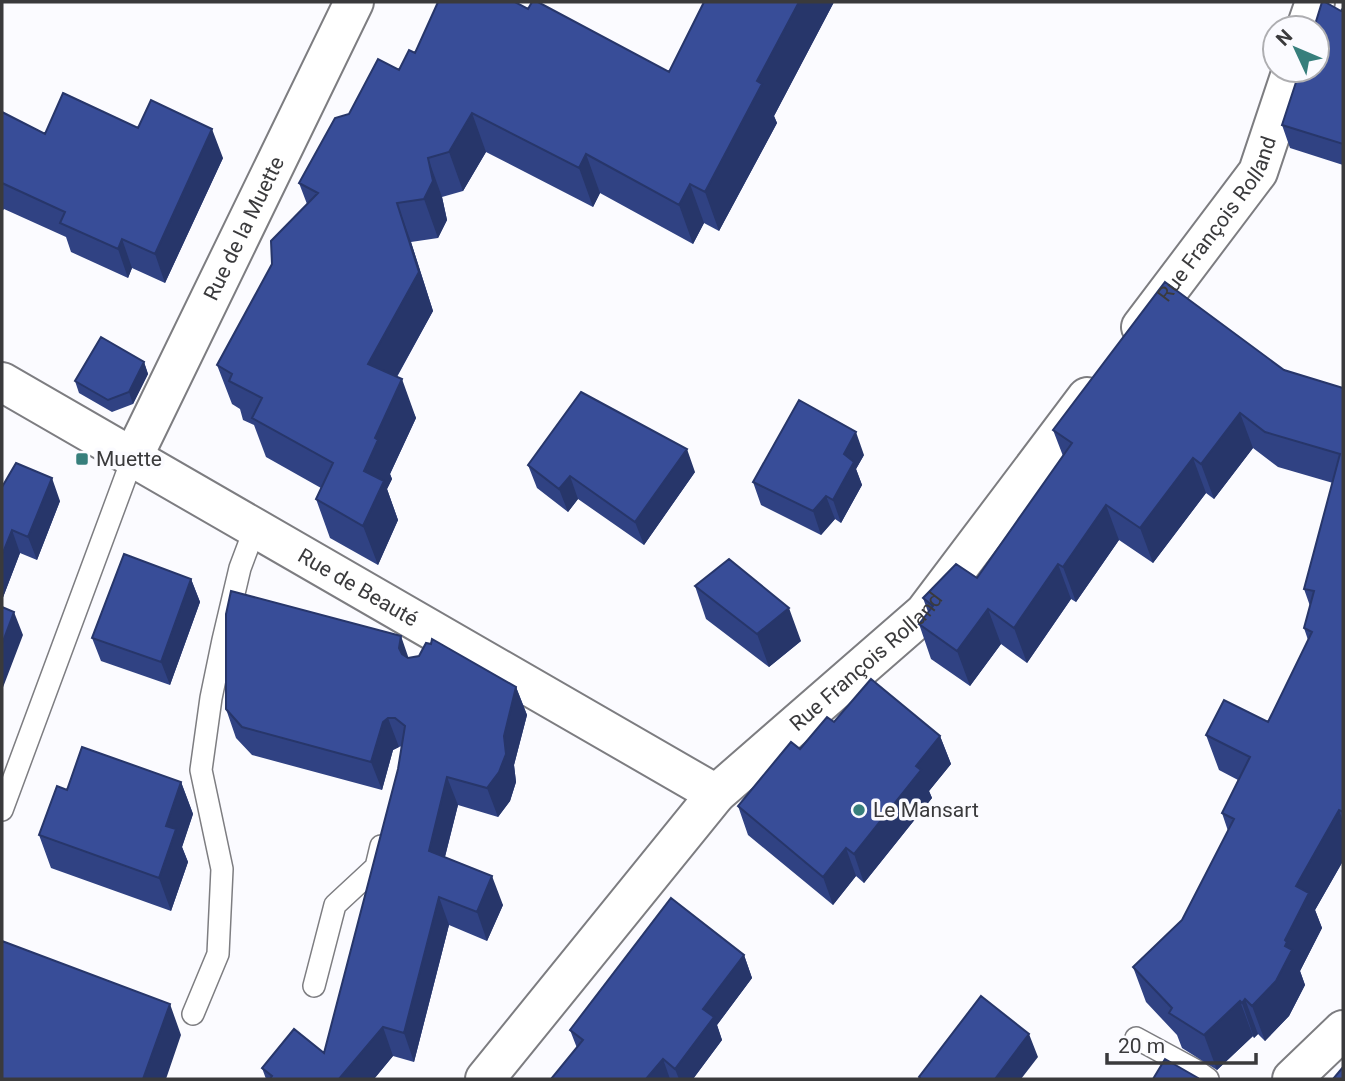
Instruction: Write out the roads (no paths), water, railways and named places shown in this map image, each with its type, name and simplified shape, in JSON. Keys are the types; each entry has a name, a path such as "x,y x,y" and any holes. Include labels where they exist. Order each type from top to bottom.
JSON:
{"street":[{"name":"Rue de la Muette","path":"133,457 354,2"},
{"name":"Rue François Rolland","path":"485,1079 716,794 925,612 1258,172 1287,84"},
{"name":"Rue de Beauté","path":"2,382 255,527 434,643 716,794"},
{"path":"1292,1079 1343,1030"}],"lane":[{"path":"2,810 133,457"},
{"path":"193,1014 218,954 222,869 201,770 211,698 221,652 240,568 255,527"},
{"path":"314,986 335,905 376,867 386,827"},
{"path":"1136,1038 1208,1079"}],"place":[{"name":"Muette","path":"82,459"},
{"name":"Le Mansart","path":"859,810"}]}
